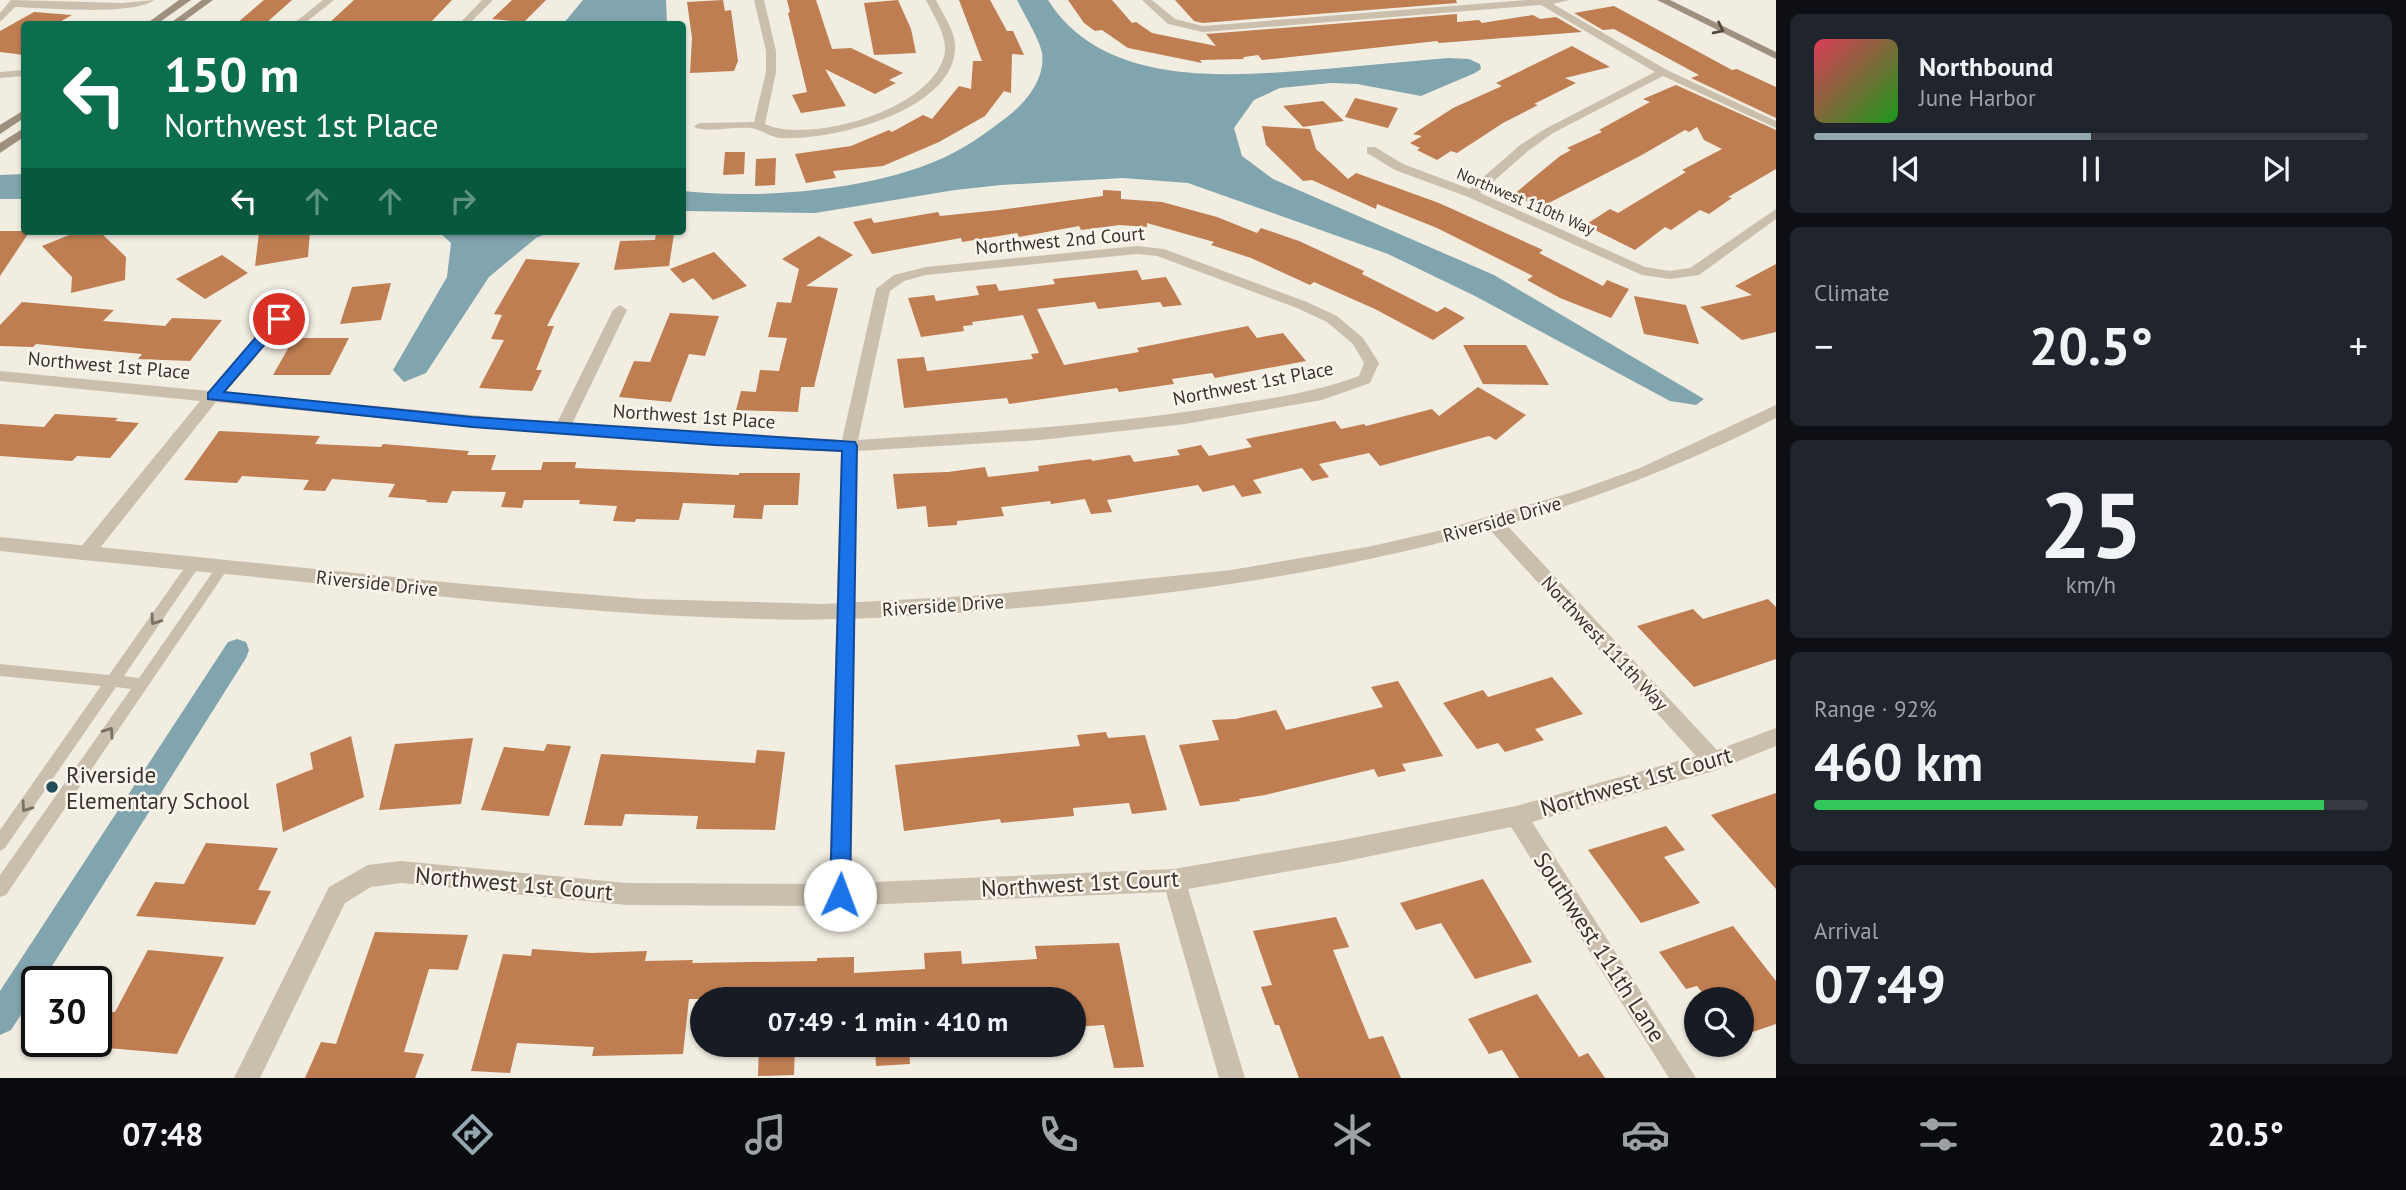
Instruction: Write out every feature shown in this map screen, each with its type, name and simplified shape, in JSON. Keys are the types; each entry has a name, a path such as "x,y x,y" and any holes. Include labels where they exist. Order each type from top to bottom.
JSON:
{"main road":[{"path":"155,21 186,0"},
{"path":"178,21 208,0"},
{"path":"1662,0 1776,56"},
{"path":"1688,0 1776,44"},
{"path":"0,130 21,115"},
{"path":"1,148 21,134"}],"street":[{"path":"0,19 15,2 137,5 149,0"},
{"path":"302,21 329,0"},
{"path":"467,21 488,0"},
{"path":"759,126 771,72 771,51 760,0"},
{"path":"700,126 759,126 780,135 821,131 875,118 903,107 923,95 944,70 950,52 947,33 931,0"},
{"path":"1147,0 1160,16 1181,27 1203,29 1564,0"},
{"path":"1541,1 1662,72 1776,125"},
{"path":"1472,194 1524,148 1549,131 1662,72"},
{"path":"0,75 21,73"},
{"name":"Northwest 110th Way","path":"1371,150 1399,167 1472,194 1642,271 1670,275 1693,272 1776,213"},
{"name":"Northwest 2nd Court","path":"849,446 883,289 899,278 926,271 1138,250 1159,252 1302,304 1332,319 1358,341 1372,363"},
{"path":"86,553 213,396 296,300"},
{"path":"562,428 620,310"},
{"name":"Northwest 1st Place","path":"0,376 472,422 714,440 849,446 1040,434 1185,418 1322,395 1364,379 1372,363"},
{"name":"Riverside Drive","path":"8,545 643,607 847,612 1047,598 1151,588 1334,562 1496,525 1608,485 1740,431 1776,411"},
{"path":"840,895 849,446"},
{"name":"Northwest 111th Way","path":"1496,525 1714,761"},
{"name":"Northwest 1st Court","path":"247,1078 337,895 368,876 401,872 626,894 840,895 1174,880 1342,851 1516,816 1714,761 1776,737"},
{"name":"Southwest 111th Lane","path":"1516,816 1683,1078"},
{"path":"1174,880 1232,1078"}],"lane":[{"path":"0,554 8,545"},
{"path":"0,843 194,564"},
{"path":"0,889 223,567"},
{"path":"0,670 142,684"}],"water":[{"path":"583,0 666,0 667,21 566,21"},
{"path":"1017,0 1048,0 1072,29 1102,50 1136,63 1173,71 1251,74 1448,58 1469,59 1480,64 1481,69 1475,73 1421,96 1357,84 1331,83 1280,88 1254,100 1234,128 1242,156 1273,179 1494,275 1704,399 1696,405 1670,401 1475,296 1388,254 1188,183 1123,178 1001,185 815,213 686,211 686,191 751,194 827,188 865,182 935,162 999,123 1023,102 1036,84 1042,64 1041,48"},
{"path":"21,174 21,199 0,199 0,175"},
{"path":"442,235 543,235 489,277 426,373 404,382 393,370 447,277 451,243"}],"building":[{"path":"264,0 292,0 268,21 240,21"},
{"path":"354,0 452,0 432,21 331,21"},
{"path":"512,0 546,0 525,21 492,19"},
{"path":"723,0 725,11 731,10 738,61 734,71 690,73 692,38 687,2"},
{"path":"787,0 816,0 832,49 851,48 903,73 889,80 896,83 875,94 825,69 846,106 801,113 792,95 807,92"},
{"path":"898,0 911,29 916,53 874,55 864,3"},
{"path":"959,0 990,0 1007,31 1013,31 1024,55 1012,54 1011,93 1004,91 985,116 939,142 883,166 833,171 836,178 806,183 795,154 851,146 889,130 892,132 923,115 932,119 959,86 971,89 973,61 982,61"},
{"path":"1068,0 1112,0 1132,23 1136,22 1152,33 1216,46 1206,34 1457,14 1457,22 1479,20 1482,23 1533,15 1540,19 1556,17 1582,32 1439,43 1437,41 1262,60 1258,55 1243,59 1200,60 1202,63 1128,48 1102,30 1095,31 1084,23"},
{"path":"1175,0 1456,0 1457,3 1203,23 1194,21"},
{"path":"1614,6 1732,70 1737,69 1776,87 1776,118 1691,78 1699,75 1614,29 1603,30 1574,13"},
{"path":"34,12 72,15 61,21 21,21 21,55 0,52 0,31"},
{"path":"1572,46 1610,67 1565,78 1576,83 1534,104 1538,105 1503,123 1457,153 1451,151 1437,160 1417,150 1420,148 1410,143 1422,136 1413,134 1453,108 1502,86 1496,83"},
{"path":"1676,85 1776,130 1776,169 1728,197 1732,198 1709,214 1700,210 1671,230 1665,227 1635,250 1585,225 1610,209 1618,213 1686,172 1682,170 1722,149 1704,140 1697,127 1689,132 1685,130 1541,207 1513,195 1571,150 1567,148 1602,132 1599,130 1650,102 1643,99"},
{"path":"1355,98 1398,108 1388,128 1345,117"},
{"path":"1323,101 1344,121 1303,127 1283,106"},
{"path":"1262,126 1310,129 1316,149 1348,179 1356,173 1439,203 1543,250 1539,253 1603,286 1607,280 1629,289 1611,318 1560,298 1527,280 1533,276 1437,228 1377,204 1376,209 1312,180 1303,181 1266,145"},
{"path":"725,152 745,152 744,174 723,175"},
{"path":"776,158 775,185 755,186 756,159"},
{"path":"1103,190 1121,191 1121,199 1162,202 1217,217 1257,233 1261,228 1299,241 1364,271 1362,274 1437,312 1445,307 1465,318 1433,340 1375,309 1314,282 1310,285 1251,258 1211,245 1214,242 1147,223 1147,227 1120,225 1081,230 1079,226 1019,237 1017,233 962,242 961,238 872,254 853,222 871,218 874,223 938,212 940,216 999,210 1103,196"},
{"path":"0,231 21,231 21,235 27,235 0,276"},
{"path":"69,235 103,235 126,257 125,280 71,293 72,277 42,246"},
{"path":"259,235 310,235 308,257 255,266"},
{"path":"656,235 674,235 669,266 614,270 620,241 655,240"},
{"path":"819,236 853,255 806,286 838,288 814,387 801,387 798,412 736,410 741,391 756,392 760,370 779,371 787,338 768,337 777,302 791,303 799,269 782,259"},
{"path":"714,252 747,286 713,300 693,278 683,283 670,269"},
{"path":"222,255 248,273 205,299 176,279"},
{"path":"526,259 580,263 547,326 554,326 536,370 542,370 532,391 479,388 504,340 491,339 502,315 494,314"},
{"path":"1776,264 1776,332 1742,340 1700,307 1752,295 1735,286"},
{"path":"1137,270 1142,280 1166,277 1182,305 1163,307 1160,302 1098,309 1095,302 1037,309 1064,365 1139,352 1137,348 1248,326 1257,338 1283,333 1306,361 1215,378 1212,373 1172,379 1174,384 1119,392 1117,388 1009,404 1007,398 904,408 897,359 924,357 927,371 1033,359 1031,354 1039,353 1023,315 972,322 973,325 963,326 964,331 921,337 908,298 934,295 936,301 979,295 976,286 996,284 999,291 1055,284 1053,279"},
{"path":"391,283 381,320 340,324 352,287"},
{"path":"1634,296 1686,305 1699,344 1644,334"},
{"path":"22,302 114,310 103,321 165,326 172,318 222,320 190,361 138,359 142,354 36,344 33,347 0,346 0,325"},
{"path":"670,313 719,316 705,356 689,354 671,402 619,397 634,361 650,362"},
{"path":"294,338 349,338 330,375 273,375"},
{"path":"1463,345 1526,345 1549,385 1483,384"},
{"path":"1478,387 1526,415 1496,440 1489,436 1380,466 1369,453 1319,464 1329,477 1312,481 1302,468 1253,480 1262,493 1242,497 1234,485 1203,492 1198,485 1107,500 1112,512 1091,514 1085,499 1051,504 1050,501 1001,507 1004,516 957,521 957,525 928,527 926,506 897,509 893,474 948,472 985,467 988,477 1039,471 1038,466 1091,459 1130,455 1134,462 1180,455 1177,450 1201,445 1209,456 1252,447 1246,439 1335,421 1341,429 1364,424 1366,426 1432,409 1439,416"},
{"path":"55,414 118,418 115,421 139,423 110,458 77,456 72,461 0,456 0,424 44,427"},
{"path":"219,431 320,436 315,444 381,447 383,444 469,451 467,455 496,455 491,470 541,470 543,462 576,462 575,468 739,475 800,473 798,505 764,505 762,519 733,518 735,505 683,503 679,520 636,519 635,522 613,521 617,506 579,504 580,500 524,500 522,508 501,507 506,492 452,491 447,503 388,497 395,484 332,479 325,491 303,490 309,480 242,476 237,483 184,480"},
{"path":"1768,599 1776,607 1776,659 1694,687 1637,626 1693,609 1703,619"},
{"path":"1552,677 1583,714 1535,729 1544,740 1505,752 1498,743 1477,749 1443,703 1483,690 1488,697"},
{"path":"1398,681 1443,756 1402,764 1406,771 1378,777 1374,769 1239,799 1240,801 1200,806 1179,745 1219,740 1212,720 1235,719 1276,710 1286,730 1383,707 1371,687"},
{"path":"1106,732 1108,738 1145,735 1167,810 1132,814 1129,803 1073,808 1074,816 1001,823 1000,819 904,831 895,765 1080,746 1077,735"},
{"path":"351,736 364,797 283,832 276,784 313,769 310,753"},
{"path":"473,738 461,804 379,810 395,744"},
{"path":"547,744 571,746 549,816 481,810 504,747 544,751"},
{"path":"757,750 785,752 775,830 696,829 698,816 625,814 622,826 584,825 601,754 755,763"},
{"path":"1776,793 1776,889 1711,815"},
{"path":"1666,826 1685,850 1664,857 1700,903 1641,923 1588,850"},
{"path":"206,843 278,848 258,890 271,891 255,925 136,916 155,882 184,884"},
{"path":"1483,879 1532,962 1475,979 1441,923 1416,930 1400,903"},
{"path":"1336,917 1349,947 1333,950 1369,1039 1383,1036 1401,1078 1299,1078 1279,1025 1275,1025 1261,987 1272,985 1253,931"},
{"path":"1733,926 1776,981 1776,1024 1754,1032 1754,987 1685,987 1659,952"},
{"path":"375,932 468,935 458,970 429,969 404,1052 424,1054 415,1078 305,1078 321,1042 336,1044"},
{"path":"1119,943 1144,1067 1114,1068 1104,1025 1086,1026 1086,987 690,987 683,1054 592,1056 594,1047 517,1043 510,1073 471,1071 503,954 531,956 532,949 591,953 647,951 645,961 693,960 692,963 817,961 817,958 854,957 854,973 925,969 924,953 961,951 962,964 1037,959 1035,946"},
{"path":"148,950 224,957 177,1054 112,1048 112,1012 115,1012"},
{"path":"1537,994 1579,1057 1588,1053 1605,1078 1519,1078 1502,1050 1489,1054 1468,1019"},
{"path":"759,1057 795,1057 794,1075 758,1076"},
{"path":"876,1057 910,1057 910,1064 876,1066"}],"waterway":[{"path":"0,1019 237,650"}],"place":[{"name":"Riverside Elementary School","path":"52,787"}],"route":[{"path":"279,319 213,396 472,422 714,440 849,446 840,895"}]}
